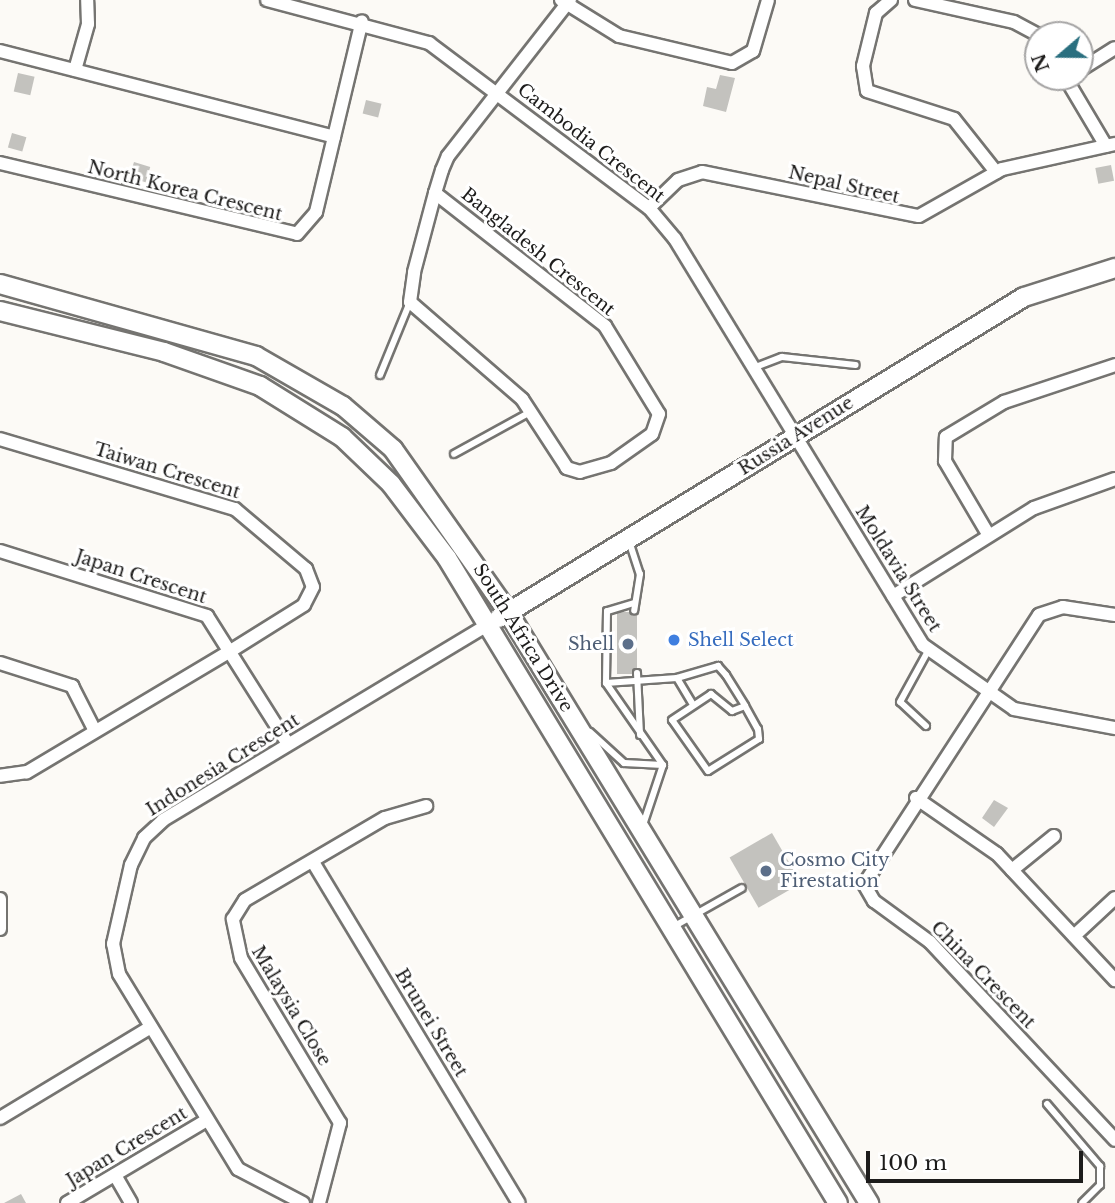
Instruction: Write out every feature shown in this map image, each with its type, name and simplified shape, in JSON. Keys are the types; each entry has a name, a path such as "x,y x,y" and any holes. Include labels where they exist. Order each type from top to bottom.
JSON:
{"street":[{"path":"75,70 88,24 87,0"},
{"name":"Cambodia Crescent","path":"267,0 362,21 429,43 649,208 796,436"},
{"path":"566,1 619,36 732,63 753,51 768,0"},
{"path":"891,0 876,13 863,66 867,92 954,120 996,172"},
{"path":"915,0 1014,22 1024,27"},
{"name":"Bangladesh Crescent","path":"435,193 605,326 659,420 652,434 611,463 580,472 561,461 531,411 410,302 435,193 449,156 499,94 566,1"},
{"name":"North Korea Crescent","path":"0,163 297,234 312,222 362,21"},
{"path":"1094,61 1115,48"},
{"path":"0,51 334,137"},
{"path":"1075,91 1110,145"},
{"name":"Nepal Street","path":"649,208 678,180 702,172 909,217 935,210 996,172 1110,145"},
{"name":"Russia Avenue","path":"487,625 1024,297 1115,268"},
{"name":"South Africa Drive","path":"0,284 225,343 312,386 373,430 419,480 508,612 869,1203"},
{"name":"South Africa Drive","path":"0,311 208,365 316,418 360,453 409,504 487,625 838,1203"},
{"path":"988,534 945,461 946,437 1004,402 1115,365"},
{"name":"Moldavia Street","path":"796,436 928,651 987,691 1031,716 1115,728"},
{"name":"Taiwan Crescent","path":"0,439 226,505 299,561 313,580 310,600 232,650 94,729 27,772 0,776"},
{"path":"893,596 988,534 1051,500 1115,479"},
{"name":"Japan Crescent","path":"0,551 195,610 232,650 288,744"},
{"name":"China Crescent","path":"1115,615 1063,607 1044,611 867,871 865,890 926,937 1115,1140"},
{"name":"Indonesia Crescent","path":"303,1203 245,1176 205,1121 151,1027 113,952 139,846 157,824 487,625"},
{"path":"0,663 72,686 94,729"},
{"path":"916,798 1012,870 1115,980"},
{"name":"Malaysia Close","path":"318,1203 340,1124 232,934 245,900 385,818 426,806"},
{"path":"1012,870 1054,836"},
{"name":"Brunei Street","path":"313,862 519,1203"},
{"path":"1074,936 1115,898"},
{"path":"0,899 0,929"},
{"path":"0,1118 151,1027"},
{"name":"Japan Crescent","path":"67,1203 205,1121"},
{"path":"114,1175 131,1203"}],"lane":[{"path":"380,375 410,302"},
{"path":"753,368 782,357 856,365"},
{"path":"453,454 531,411"},
{"path":"628,540 640,575 634,611"},
{"path":"634,603 607,611 607,683 640,737 663,765"},
{"path":"926,726 900,702 928,651"},
{"path":"607,683 677,678 718,666 745,706 759,738 708,771 672,720 692,702 716,694 732,711 745,706"},
{"path":"637,674 640,737"},
{"path":"677,678 692,702"},
{"path":"568,710 616,759 663,765"},
{"path":"642,831 646,802 663,765"},
{"path":"671,928 742,888"},
{"path":"1047,1104 1100,1166 1100,1185 1082,1203"}],"building":[{"path":"18,73 35,77 30,95 14,92"},
{"path":"720,75 735,78 726,112 703,106 707,87 716,89"},
{"path":"366,100 382,104 378,117 363,114"},
{"path":"12,133 26,137 22,152 8,147"},
{"path":"134,162 150,167 146,182 129,177"},
{"path":"1111,165 1114,181 1098,184 1095,168"},
{"path":"617,612 637,612 637,674 617,674"},
{"path":"994,800 1008,808 994,827 982,818"},
{"name":"Cosmo City Firestation","path":"772,833 801,883 759,908 730,857"},
{"path":"21,1194 26,1203 4,1203"}],"place":[{"name":"Shell Select","path":"674,640"},
{"name":"Shell","path":"628,644"},
{"name":"Cosmo City Firestation","path":"766,871"}]}
